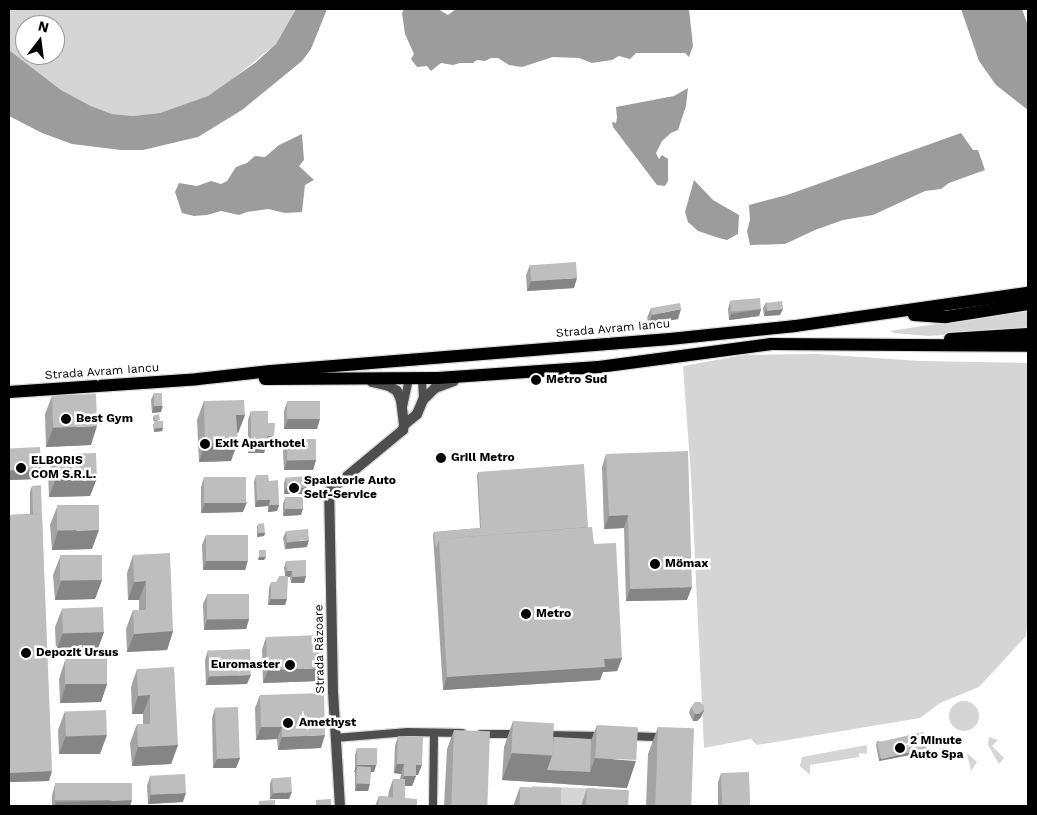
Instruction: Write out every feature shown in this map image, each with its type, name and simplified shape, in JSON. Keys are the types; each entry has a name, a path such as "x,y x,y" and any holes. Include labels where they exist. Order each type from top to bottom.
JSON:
{"main road":[{"name":"Strada Avram Iancu","path":"9,392 198,379 271,371 670,339 795,326 1028,293"},
{"path":"883,314 946,317 1028,304"},
{"path":"921,346 954,338 1028,334"},
{"name":"Strada Avram Iancu","path":"198,379 416,379 469,376 599,367 771,344 844,343 921,346 1028,346"}],"street":[{"path":"358,379 380,383 397,391 404,424 417,414 423,400 440,384 469,376"},
{"path":"416,379 423,400"},
{"path":"402,410 416,379"},
{"name":"Strada Răzoare","path":"340,806 335,738 329,490 403,430 404,424"},
{"path":"335,738 434,733 527,734"},
{"path":"433,806 434,733"},
{"path":"536,735 613,736"},
{"path":"622,736 671,737"}],"shaded area":[{"path":"9,9 296,9 276,44 229,82 208,96 160,113 133,116 112,114 91,106 61,90 28,65 65,65 65,15 15,15 15,55 9,50"},
{"path":"296,9 327,9 311,49 302,61 242,110 198,137 143,150 121,150 72,144 42,133 9,116 9,50 15,55 15,65 28,65 61,90 91,106 112,114 133,116 160,113 208,96 255,63 276,44"},
{"path":"404,9 440,9 448,15 456,9 689,9 693,46 689,57 685,53 636,53 630,59 619,56 612,60 592,63 579,58 553,57 522,67 509,65 498,58 491,58 485,61 477,60 473,63 453,65 441,63 431,71 427,66 417,67 411,59 414,54 405,34 402,13"},
{"path":"961,9 1022,9 1028,26 1028,110 996,85 979,61"},
{"path":"688,88 686,106 678,130 662,141 656,153 659,159 662,155 668,159 668,181 665,186 657,185 613,127 612,122 616,123 617,117 616,107 674,96"},
{"path":"961,133 973,150 978,150 985,170 949,183 941,189 925,191 873,215 843,220 785,244 750,245 747,231 750,220 749,205 787,195"},
{"path":"302,134 304,160 299,166 314,180 305,185 302,212 285,213 268,209 239,215 221,211 194,216 182,213 175,192 179,183 197,186 211,181 221,184 227,181 236,167 247,163 255,156 265,157 279,145"},
{"path":"694,180 713,200 739,215 738,234 727,240 698,231 688,222 685,212"},
{"path":"1028,310 1028,330 928,336 890,331"},
{"path":"817,354 920,361 1028,363 1028,617 1026,636 979,687 940,703 920,718 757,745 751,739 704,748 691,476 683,366 744,355"},
{"path":"964,701 975,705 979,716 975,727 964,731 953,727 949,716 953,705"},
{"path":"989,737 998,740 992,746 1004,758 999,764 988,745"},
{"path":"867,745 867,754 859,753 859,757 810,765 810,775 800,766 802,757"},
{"path":"967,753 977,762 971,771"},
{"path":"532,786 603,789 602,806 531,806"}],"building":[{"path":"576,262 577,278 531,281 530,265"},
{"path":"760,298 761,309 731,312 730,301"},
{"path":"782,301 783,309 767,311 766,303"},
{"path":"680,303 681,309 652,315 651,308"},
{"path":"154,393 162,393 162,406 154,406"},
{"path":"96,394 97,426 53,428 52,396"},
{"path":"244,400 245,415 236,415 238,442 205,443 204,401"},
{"path":"287,401 320,401 320,419 287,419"},
{"path":"251,411 268,411 268,423 275,423 274,436 267,436 267,444 251,444"},
{"path":"159,414 160,420 155,420 154,415"},
{"path":"154,421 163,421 163,428 154,428"},
{"path":"287,439 316,439 316,460 287,460"},
{"path":"40,447 41,469 10,471 9,449"},
{"name":"Mömax","path":"688,451 692,587 630,589 628,515 609,516 606,454"},
{"path":"96,453 97,478 56,479 55,454"},
{"path":"584,464 588,527 439,539 436,548 434,532 481,528 478,472"},
{"path":"256,475 268,475 269,481 278,480 279,505 270,505 270,500 257,500"},
{"path":"306,476 307,487 287,489 286,478"},
{"path":"204,477 246,477 246,503 204,503"},
{"path":"41,485 42,514 33,514 32,486"},
{"path":"285,497 303,497 303,509 285,509"},
{"path":"57,505 99,505 99,530 57,530"},
{"name":"Depozit Ursus","path":"42,514 52,771 9,773 9,515"},
{"path":"264,523 265,533 258,533 258,524"},
{"name":"Metro","path":"592,527 594,544 616,543 622,658 604,659 605,667 447,677 439,539"},
{"path":"308,529 309,540 287,542 286,531"},
{"path":"206,535 248,535 248,561 206,561"},
{"path":"259,550 266,550 266,557 259,557"},
{"path":"170,553 173,631 134,634 133,610 146,610 146,581 134,582 133,555"},
{"path":"60,555 102,555 102,580 60,580"},
{"path":"306,560 306,576 293,577 292,571 287,571 286,561"},
{"path":"279,576 288,576 287,599 271,599 271,582 276,582"},
{"path":"207,594 249,594 249,619 207,619"},
{"path":"103,607 104,632 63,633 62,608"},
{"path":"322,635 323,668 267,670 266,637"},
{"path":"250,649 251,675 209,676 208,650"},
{"path":"65,659 107,659 107,684 65,684"},
{"path":"174,667 178,745 138,747 137,724 150,724 150,695 138,696 137,669"},
{"name":"Amethyst","path":"324,693 325,735 282,737 282,727 261,727 260,695"},
{"path":"695,702 700,702 704,706 704,710 699,714 695,714 691,707"},
{"path":"238,707 240,758 217,759 215,708"},
{"path":"106,710 107,735 66,736 65,711"},
{"path":"513,721 554,723 552,755 511,753"},
{"path":"597,725 638,727 636,760 595,758"},
{"path":"658,727 694,728 691,806 655,806"},
{"path":"454,730 490,731 487,806 451,806"},
{"name":"2 Minute Auto Spa","path":"923,732 927,749 881,759 877,743"},
{"path":"398,736 423,737 422,765 416,765 416,776 404,776 404,764 397,764"},
{"path":"554,737 591,739 590,772 547,770 552,756"},
{"path":"357,748 377,748 377,765 357,765"},
{"path":"357,766 371,767 370,784 356,783"},
{"path":"749,772 750,806 722,806 721,773"},
{"path":"185,774 186,793 151,795 150,776"},
{"path":"291,777 292,792 273,793 272,778"},
{"path":"393,779 405,779 405,798 417,799 417,806 378,806 379,796 393,797"},
{"path":"55,783 132,783 132,800 55,800"},
{"path":"520,787 561,788 561,806 520,806"},
{"path":"587,788 629,790 628,806 586,806"},
{"path":"331,799 331,806 316,806 316,800"},
{"path":"275,800 275,806 259,806 259,801"}],"place":[{"name":"Metro Sud","path":"536,380"},
{"name":"Best Gym","path":"66,419"},
{"name":"Exit Aparthotel","path":"205,444"},
{"name":"Grill Metro","path":"441,458"},
{"name":"ELBORIS COM S.R.L.","path":"21,468"},
{"name":"Spalatorie Auto Self-Service","path":"294,488"},
{"name":"Mömax","path":"655,564"},
{"name":"Metro","path":"526,614"},
{"name":"Depozit Ursus","path":"26,653"},
{"name":"Euromaster","path":"290,665"},
{"name":"Amethyst","path":"288,723"},
{"name":"2 Minute Auto Spa","path":"900,748"}]}
